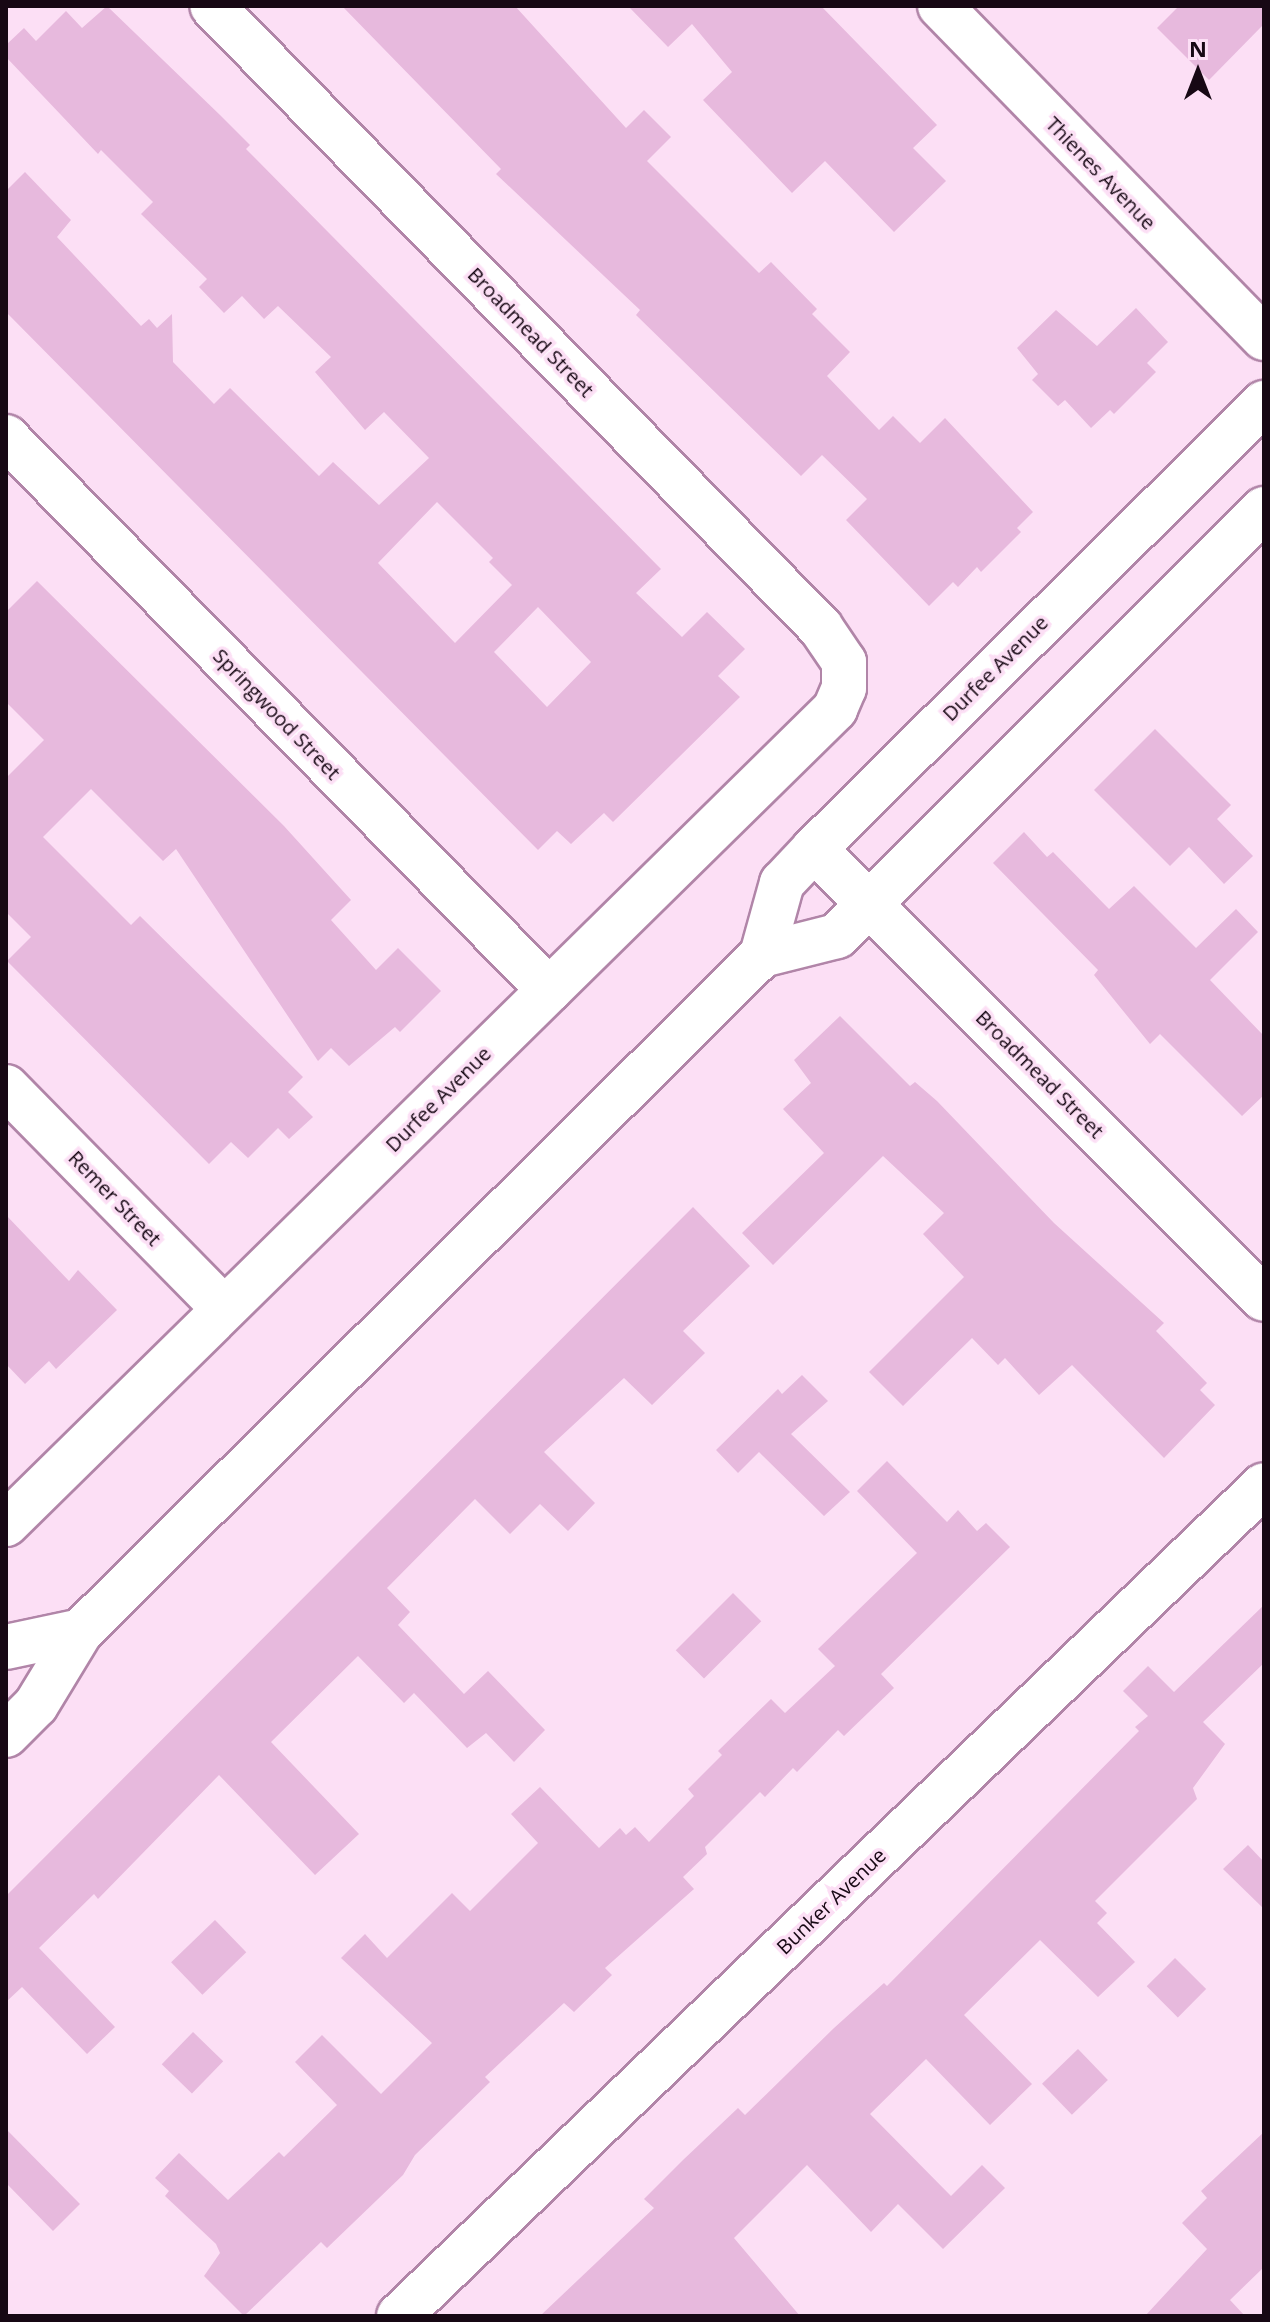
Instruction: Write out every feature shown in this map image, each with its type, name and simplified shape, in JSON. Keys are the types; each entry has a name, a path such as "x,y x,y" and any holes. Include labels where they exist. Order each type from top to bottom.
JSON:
{"street":[{"name":"Broadmead Street","path":"212,6 821,628 844,662"},
{"name":"Thienes Avenue","path":"940,6 1264,338"},
{"name":"Durfee Avenue","path":"6,1735 36,1705 81,1631 762,955 782,883 814,849 1264,403"},
{"name":"Springwood Street","path":"6,437 549,990"},
{"path":"762,955 837,936 1264,509"},
{"name":"Durfee Avenue","path":"6,1524 835,709 844,688 844,662"},
{"name":"Broadmead Street","path":"814,849 1264,1299"},
{"name":"Remer Street","path":"6,1087 224,1309"},
{"name":"Bunker Avenue","path":"399,2316 1264,1485"},
{"path":"6,1647 81,1631"}],"building":[{"path":"107,6 250,145 246,149 661,569 636,593 682,637 707,612 745,649 718,676 740,697 613,822 604,813 571,844 557,831 538,850 6,312 6,191 25,172 71,220 57,237 141,326 149,319 157,328 172,314 173,362 214,404 230,388 319,476 333,462 379,505 429,458 384,412 365,430 315,372 331,357 278,306 264,319 242,296 224,313 199,287 207,279 141,214 153,202 101,150 98,154 6,57 6,45 24,28 36,41 66,11 82,28","holes":["437,502 493,558 489,562 512,585 455,643 378,563","538,607 591,662 547,707 494,652"]},
{"path":"342,6 515,6 626,128 644,110 671,137 647,161 759,273 771,262 817,309 812,314 850,352 827,376 879,430 893,416 920,443 945,418 1033,512 1017,528 1021,532 981,572 977,567 958,587 953,582 929,606 846,520 867,499 822,455 801,476 636,315 640,310 496,174 501,169"},
{"path":"628,6 821,6 937,125 913,148 946,181 894,232 825,161 792,193 703,100 732,72 692,24 668,47"},
{"path":"1179,6 1264,6 1264,24 1209,80 1157,28"},
{"path":"1136,308 1168,342 1147,363 1156,372 1114,414 1110,410 1091,428 1065,400 1058,406 1032,380 1038,374 1017,348 1056,310 1097,346"},
{"path":"37,581 284,826 351,900 331,920 376,970 398,948 441,991 400,1032 395,1027 349,1066 331,1048 318,1061 176,849 163,861 91,789 43,837 131,925 140,916 303,1077 288,1092 313,1117 289,1139 278,1128 248,1158 231,1142 209,1164 7,961 31,937 6,912 6,778 44,740 6,702 6,612"},
{"path":"1155,729 1231,805 1217,819 1253,856 1224,884 1189,847 1170,866 1094,790"},
{"path":"1024,832 1047,857 1053,852 1109,909 1134,886 1196,948 1236,909 1258,932 1210,980 1264,1036 1264,1095 1242,1116 1160,1034 1150,1044 1094,975 1098,970 993,863"},
{"path":"840,1016 910,1086 915,1082 937,1101 1054,1223 1164,1323 1156,1331 1207,1383 1200,1390 1215,1405 1164,1458 1072,1365 1039,1395 1005,1358 998,1365 972,1338 903,1406 869,1372 964,1277 923,1234 944,1213 883,1156 773,1265 742,1233 824,1153 783,1109 811,1083 794,1060"},
{"path":"693,1207 750,1266 683,1331 705,1353 652,1405 624,1378 544,1452 595,1503 568,1531 540,1504 510,1534 475,1499 387,1588 410,1612 398,1625 464,1694 488,1671 545,1730 514,1762 486,1733 467,1748 414,1693 404,1703 358,1656 271,1742 359,1834 315,1875 219,1775 98,1899 94,1894 39,1948 115,2027 87,2054 22,1987 6,2002 6,1896"},
{"path":"6,1215 69,1281 78,1270 117,1310 56,1369 49,1361 25,1384 6,1364"},
{"path":"802,1375 828,1401 791,1434 850,1492 824,1516 759,1452 738,1473 716,1450 778,1389 782,1394"},
{"path":"887,1461 947,1522 958,1510 977,1531 986,1523 1010,1547 881,1674 894,1688 844,1736 838,1730 797,1772 793,1768 765,1797 760,1792 705,1847 707,1854 683,1877 694,1889 605,1968 612,1975 574,2012 564,2003 485,2077 490,2082 415,2155 403,2175 327,2248 321,2242 244,2316 204,2276 220,2253 216,2244 165,2196 169,2191 155,2178 179,2153 228,2200 279,2152 284,2157 337,2105 295,2062 322,2035 381,2094 432,2043 341,1958 365,1934 387,1958 452,1893 470,1911 538,1843 511,1814 540,1787 599,1848 620,1828 626,1835 635,1827 649,1842 694,1796 688,1789 722,1755 718,1751 771,1699 785,1713 835,1666 818,1649 917,1553 857,1491"},
{"path":"733,1593 761,1621 704,1679 676,1650"},
{"path":"1264,1605 1264,1663 1203,1722 1225,1744 1193,1788 1197,1799 1095,1901 1107,1913 1097,1923 1135,1962 1098,1997 1040,1940 964,2015 1032,2084 990,2125 926,2059 870,2114 951,2196 982,2165 1005,2188 943,2249 898,2204 871,2232 807,2165 734,2238 800,2316 540,2316 654,2208 644,2199 683,2160 738,2108 745,2115 834,2028 884,1983 887,1986 1139,1731 1135,1727 1148,1716 1123,1691 1148,1666 1174,1692"},
{"path":"1248,1845 1264,1862 1264,1909 1223,1869"},
{"path":"215,1920 246,1952 202,1995 171,1962"},
{"path":"1175,1958 1206,1989 1178,2017 1147,1986"},
{"path":"193,2032 223,2061 192,2094 162,2064"},
{"path":"1078,2049 1108,2080 1072,2115 1042,2084"},
{"path":"6,2129 80,2204 53,2231 6,2183"},
{"path":"1264,2132 1264,2267 1230,2300 1245,2316 1145,2316 1207,2249 1182,2223 1207,2198 1201,2191"}]}
